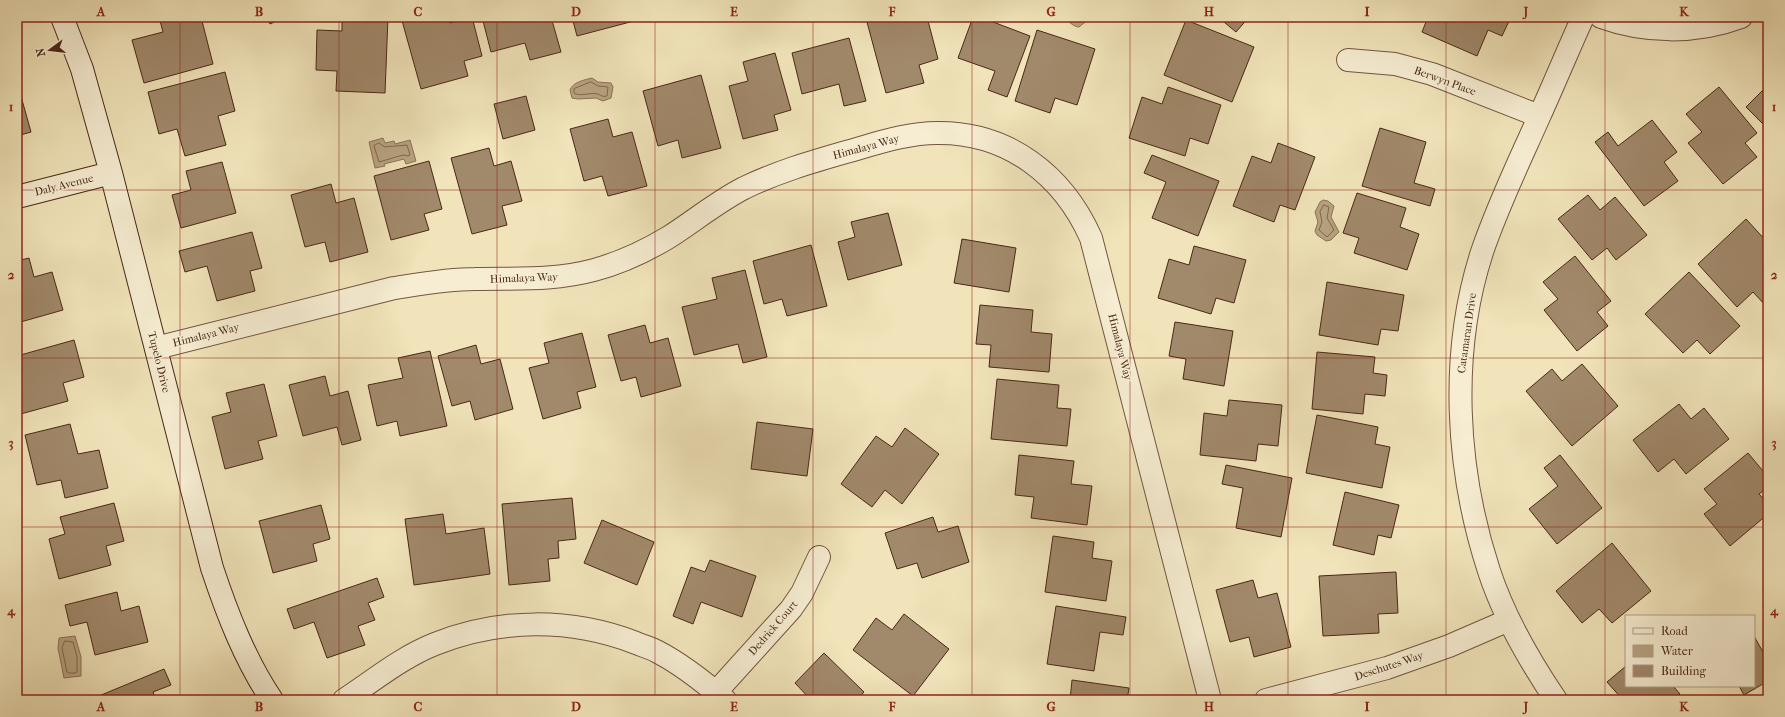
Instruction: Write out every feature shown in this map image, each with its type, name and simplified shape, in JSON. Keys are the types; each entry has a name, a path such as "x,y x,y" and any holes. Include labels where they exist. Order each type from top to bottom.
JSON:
{"street":[{"name":"Tupelo Drive","path":"62,17 82,69 111,173 212,568 220,594 242,645 272,700"},
{"name":"Catamaran Drive","path":"1556,700 1529,657 1509,620 1490,572 1474,520 1465,467 1460,413 1462,359 1469,306 1482,254 1500,203 1583,17"},
{"path":"1600,17 1616,23 1637,27 1681,30 1725,23 1741,17"},
{"name":"Berwyn Place","path":"1348,60 1395,64 1432,74 1539,116"},
{"name":"Himalaya Way","path":"156,348 394,288 434,281 556,278 595,270 632,257 667,238 723,199 789,168 896,138 935,133 956,134 994,142 1013,150 1046,172 1060,187 1083,219 1091,238 1210,700"},
{"name":"Daly Avenue","path":"17,197 111,173"},
{"name":"Dedrick Court","path":"720,696 791,609 802,593 819,557"},
{"name":"Deschutes Way","path":"1266,700 1387,668 1449,646 1509,620"},
{"path":"344,700 413,655 434,644 455,637 500,626 524,624 570,625 615,635 658,652 697,676 720,696"}],"water":[{"path":"1068,17 1093,17 1079,27 1074,26 1068,21"},
{"path":"1093,17 1104,17 1102,21 1097,21"},
{"path":"592,78 598,82 611,83 613,87 611,98 603,101 596,98 572,98 570,90 571,87 579,82"},
{"path":"383,138 385,143 394,141 395,144 410,140 416,161 406,164 404,159 375,168 369,142"},
{"path":"1323,200 1328,201 1334,206 1331,217 1339,232 1331,240 1326,241 1317,235 1315,231 1318,222 1315,212 1320,202"},
{"path":"75,636 81,657 81,676 64,678 58,648 59,638"}],"building":[{"path":"159,17 201,17 213,64 144,83 132,40 163,32"},
{"path":"267,17 285,17 270,24"},
{"path":"342,17 388,17 385,93 336,91 337,71 316,70 317,30 342,31"},
{"path":"401,17 448,17 450,23 472,17 482,56 464,61 468,76 421,89"},
{"path":"482,17 551,17 561,52 530,60 525,43 491,52"},
{"path":"572,17 633,17 634,21 577,36"},
{"path":"885,17 927,17 938,59 919,65 924,83 886,93 867,22"},
{"path":"973,17 980,17 1030,36 1007,97 988,90 995,71 958,58"},
{"path":"1218,17 1249,17 1236,32"},
{"path":"1428,17 1511,17 1502,36 1488,30 1477,56 1422,32"},
{"path":"1186,20 1254,47 1232,102 1164,75"},
{"path":"1037,30 1095,49 1077,105 1055,98 1050,113 1015,101"},
{"path":"849,38 866,101 844,106 839,84 802,94 792,53"},
{"path":"775,53 791,110 774,115 778,130 743,139 729,86 748,81 743,62"},
{"path":"225,72 235,111 218,116 226,145 185,156 177,129 159,134 148,92"},
{"path":"701,75 721,148 682,158 678,140 658,146 643,91"},
{"path":"17,82 31,132 17,136"},
{"path":"1768,85 1768,129 1746,107"},
{"path":"1168,87 1221,105 1208,144 1190,138 1185,156 1129,138 1142,97 1162,104"},
{"path":"1719,87 1757,133 1745,143 1757,157 1723,184 1688,143 1702,132 1686,114"},
{"path":"526,96 535,130 503,139 494,104"},
{"path":"608,119 613,137 632,132 647,186 608,196 602,176 584,181 570,129"},
{"path":"1652,120 1677,152 1664,162 1678,181 1644,206 1595,142 1608,132 1618,146"},
{"path":"1380,128 1426,142 1414,183 1435,189 1430,206 1362,186"},
{"path":"1278,143 1315,157 1295,210 1280,205 1274,222 1233,206 1252,156 1271,163"},
{"path":"489,148 494,166 511,161 522,201 502,206 507,225 472,234 451,158"},
{"path":"1152,155 1219,181 1198,236 1152,218 1166,182 1144,173"},
{"path":"429,161 442,209 424,214 429,230 391,240 374,176"},
{"path":"222,162 236,213 181,228 172,195 191,190 186,171"},
{"path":"331,184 336,203 354,198 368,252 330,262 325,242 305,247 291,195"},
{"path":"1357,193 1406,208 1400,227 1419,234 1407,270 1354,253 1359,238 1343,233"},
{"path":"1588,195 1600,210 1615,197 1647,235 1616,260 1607,248 1592,260 1558,219"},
{"path":"888,213 902,265 848,280 838,242 855,237 851,222"},
{"path":"1746,219 1768,243 1768,304 1766,306 1753,292 1737,307 1698,264"},
{"path":"252,232 262,268 250,271 255,291 217,301 207,266 185,272 179,251"},
{"path":"962,239 1016,248 1009,292 954,283"},
{"path":"811,245 827,306 787,316 782,299 764,304 753,261"},
{"path":"1194,246 1246,260 1234,303 1216,298 1211,314 1158,298 1169,259 1189,265"},
{"path":"1575,256 1611,301 1597,312 1608,326 1577,351 1544,310 1558,299 1543,282"},
{"path":"29,258 34,277 52,272 63,310 17,323 17,261"},
{"path":"745,270 767,357 743,363 738,344 694,355 682,307 717,299 712,278"},
{"path":"1689,272 1740,326 1710,354 1697,340 1683,353 1645,314"},
{"path":"1327,282 1404,295 1398,331 1381,329 1378,345 1319,335"},
{"path":"980,305 1033,310 1031,332 1052,334 1049,372 989,367 991,345 976,344"},
{"path":"1175,322 1233,331 1224,386 1183,379 1186,359 1169,356"},
{"path":"645,325 650,343 668,338 681,386 641,397 636,377 621,381 608,335"},
{"path":"582,333 596,387 577,392 581,408 543,419 529,368 549,363 544,343"},
{"path":"74,340 84,377 63,383 68,401 17,415 17,356"},
{"path":"476,345 481,364 500,359 513,409 475,420 470,401 452,406 438,356"},
{"path":"430,351 447,426 400,436 397,421 377,426 368,385 403,378 398,358"},
{"path":"1317,352 1375,357 1373,373 1387,375 1385,396 1365,394 1363,414 1312,409"},
{"path":"1582,364 1618,406 1572,446 1526,391 1552,369 1562,381"},
{"path":"325,376 330,396 348,391 361,440 342,445 337,427 303,436 289,385"},
{"path":"997,379 1059,385 1057,408 1071,409 1067,446 991,439"},
{"path":"264,384 277,436 258,441 263,459 225,469 212,417 231,412 226,393"},
{"path":"1229,400 1282,405 1278,446 1258,444 1256,461 1200,455 1204,413 1227,416"},
{"path":"1679,404 1691,419 1704,408 1729,439 1686,474 1674,459 1658,472 1633,440"},
{"path":"1317,415 1378,427 1375,444 1390,447 1382,488 1306,473"},
{"path":"757,422 813,429 807,476 751,469"},
{"path":"70,424 78,454 99,450 108,488 65,498 61,480 37,485 25,435"},
{"path":"905,428 939,454 902,504 885,490 872,507 841,484 876,436 892,447"},
{"path":"1748,453 1768,477 1768,487 1759,494 1768,504 1768,514 1730,546 1704,514 1717,504 1704,489"},
{"path":"1019,455 1074,461 1071,484 1092,486 1087,525 1031,518 1034,497 1015,495"},
{"path":"1560,455 1602,508 1557,544 1529,509 1558,486 1544,468"},
{"path":"1226,465 1292,478 1281,537 1236,528 1243,488 1222,484"},
{"path":"1345,492 1399,505 1391,538 1378,535 1374,555 1333,545"},
{"path":"572,498 576,539 558,541 559,558 548,559 550,581 509,585 502,504"},
{"path":"114,503 124,541 106,546 111,565 59,579 49,539 65,534 60,517"},
{"path":"321,505 330,539 313,544 317,561 273,573 259,521"},
{"path":"443,514 446,534 484,528 490,574 414,585 405,519"},
{"path":"933,517 938,532 958,526 969,562 922,578 917,563 897,569 885,533"},
{"path":"602,520 654,542 637,585 584,563"},
{"path":"1053,536 1094,542 1092,558 1112,561 1106,601 1045,592"},
{"path":"1612,543 1651,591 1612,623 1599,609 1582,623 1556,591"},
{"path":"710,560 756,576 742,617 701,602 693,624 673,616 691,567 705,572"},
{"path":"1396,572 1398,613 1378,614 1379,633 1323,636 1319,576"},
{"path":"377,578 384,597 368,603 375,620 358,626 365,645 327,658 314,622 294,629 287,609"},
{"path":"1253,580 1258,598 1277,593 1291,647 1254,657 1249,637 1230,642 1216,590"},
{"path":"117,592 121,611 139,606 148,642 95,655 87,622 70,626 65,605"},
{"path":"1056,606 1126,617 1123,635 1100,632 1094,671 1047,664"},
{"path":"904,614 949,649 913,696 853,650 876,618 892,630"},
{"path":"1755,638 1768,661 1768,681 1744,695 1740,687 1755,687"},
{"path":"824,653 864,692 857,700 811,700 795,683"},
{"path":"1625,667 1625,687 1674,687 1680,694 1673,700 1623,700 1607,682"},
{"path":"164,669 171,685 153,692 156,700 95,700 94,698"},
{"path":"1072,680 1129,688 1127,700 1070,700"}]}
